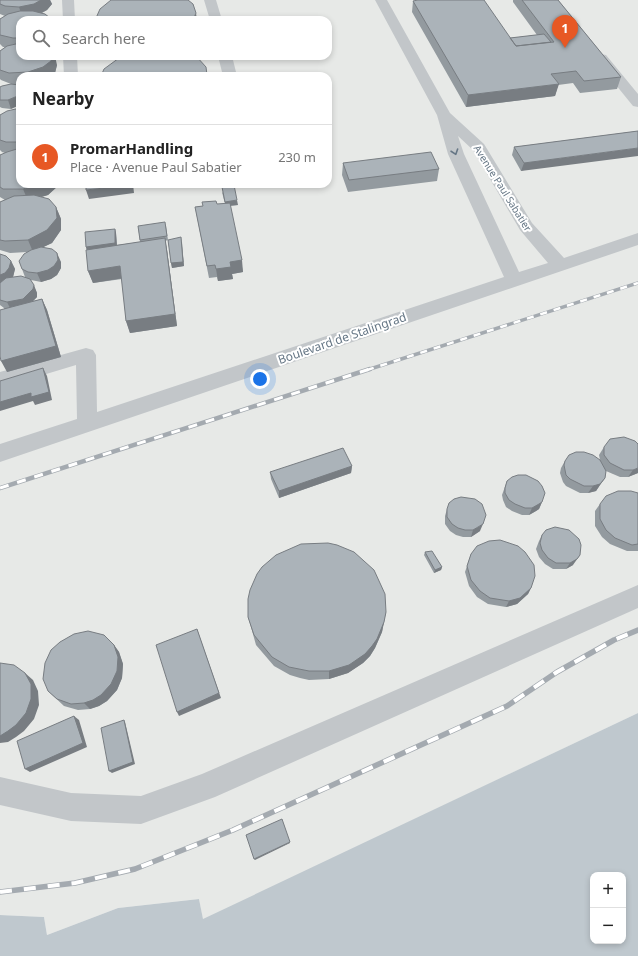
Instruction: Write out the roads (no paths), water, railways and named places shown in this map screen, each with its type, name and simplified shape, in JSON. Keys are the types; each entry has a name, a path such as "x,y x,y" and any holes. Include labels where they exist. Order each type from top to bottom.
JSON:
{"street":[{"path":"68,0 69,16"},
{"path":"210,0 215,16"},
{"name":"Avenue Paul Sabatier","path":"381,0 444,115 456,154 514,280"},
{"path":"593,49 638,103"},
{"path":"70,60 71,72"},
{"path":"226,60 229,72"},
{"name":"Avenue Paul Sabatier","path":"444,115 479,147 526,226 560,265"},
{"name":"Boulevard de Stalingrad","path":"0,453 638,239"},
{"path":"0,380 86,355 87,424"},
{"path":"0,792 71,807 141,810 205,786 638,596"}],"railway":[{"path":"367,370 638,283"},
{"path":"0,488 370,369"},
{"path":"0,892 75,883 135,869 233,830 507,706 557,672 614,640 638,630"}],"place":[{"name":"PromarHandling","path":"565,48"}]}
